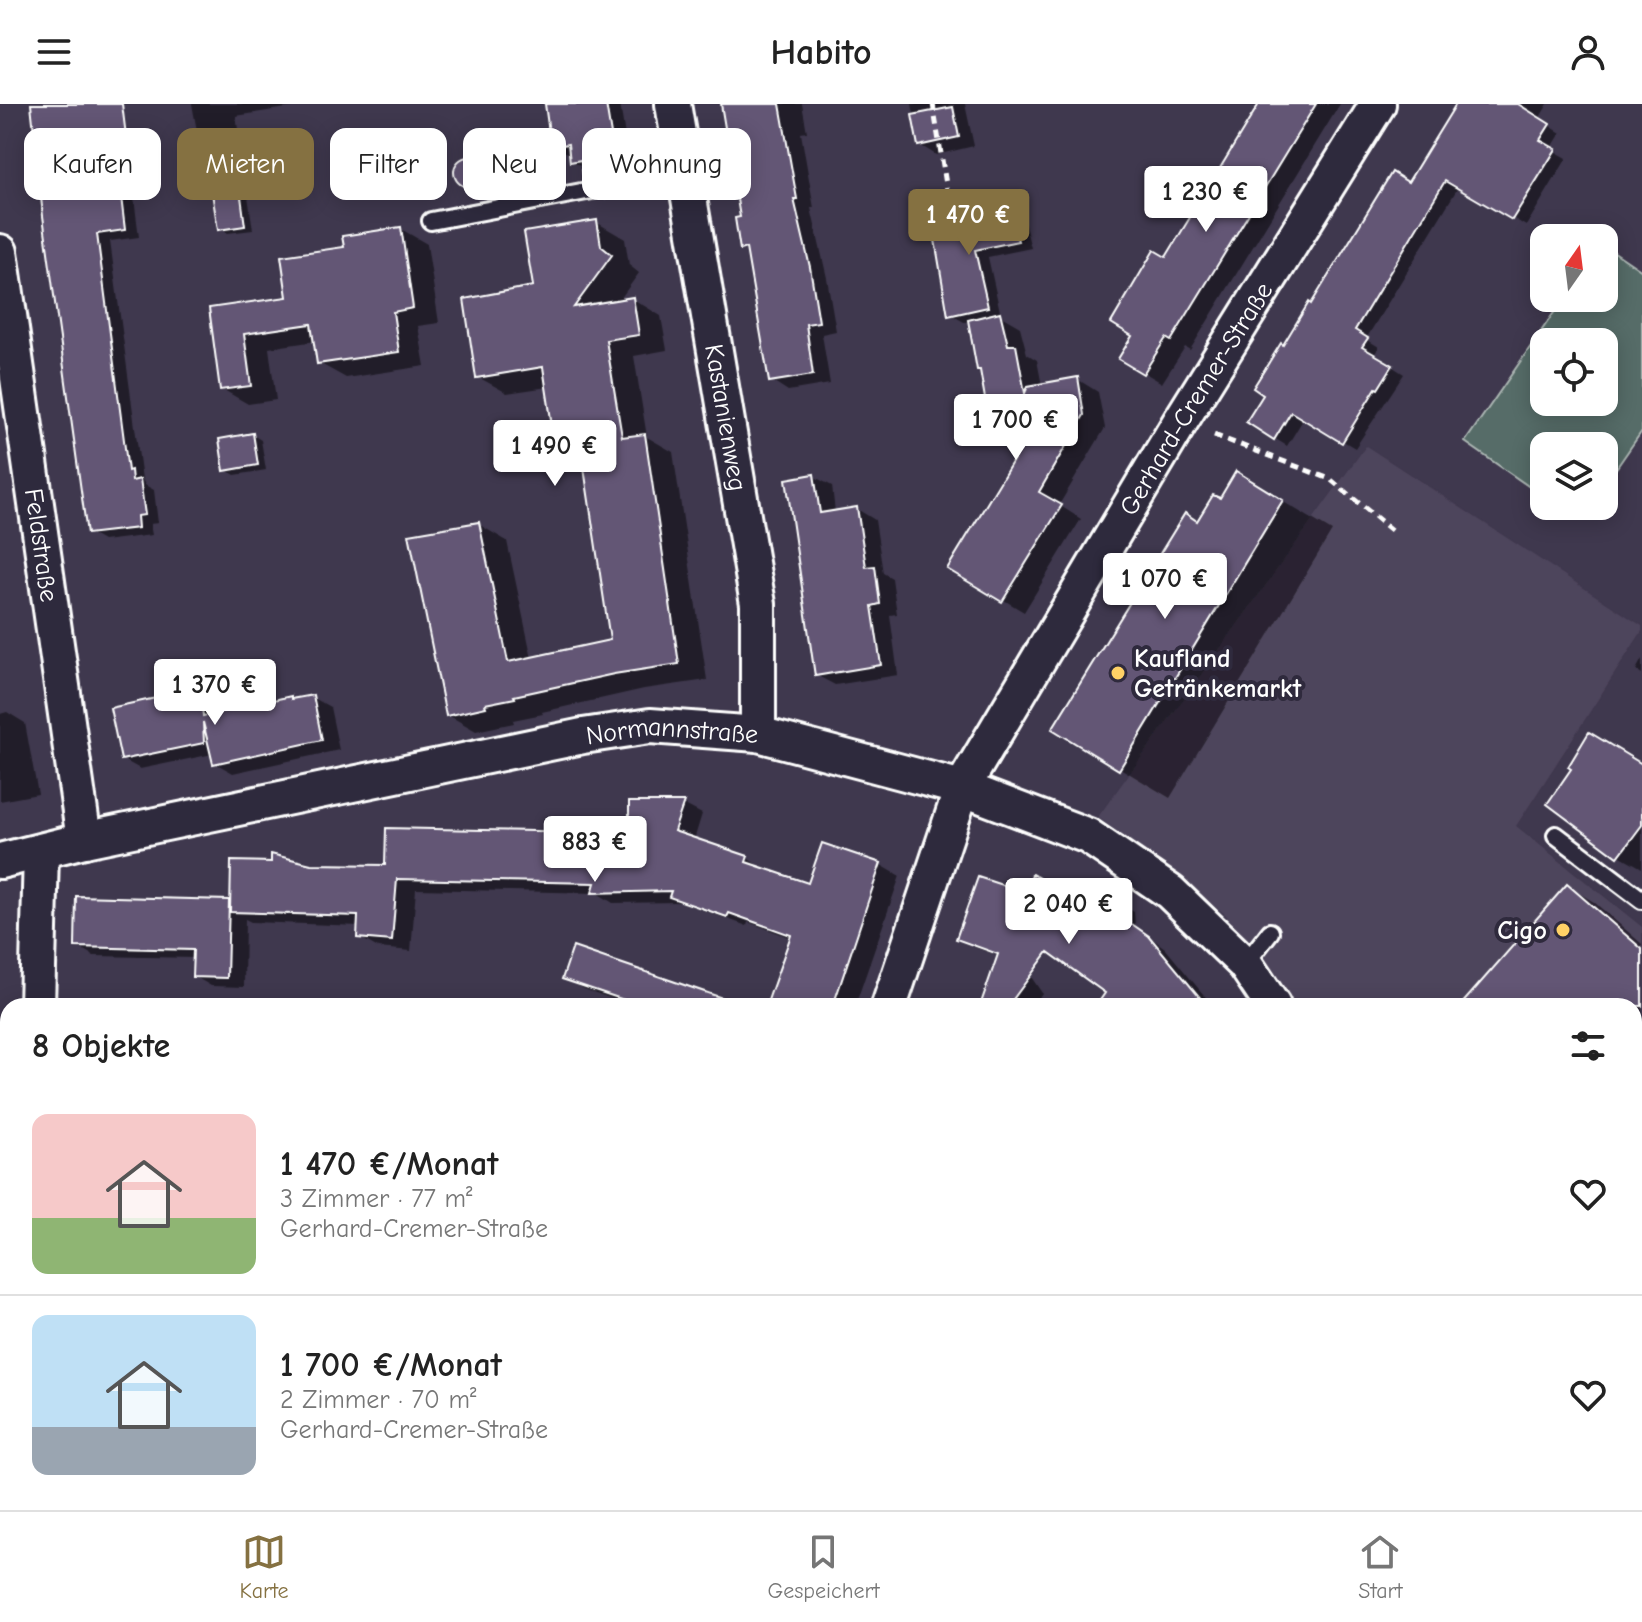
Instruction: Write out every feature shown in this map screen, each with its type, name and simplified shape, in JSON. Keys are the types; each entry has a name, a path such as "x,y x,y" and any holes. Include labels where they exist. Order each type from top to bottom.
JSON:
{"street":[{"name":"Kastanienweg","path":"673,104 677,128"},
{"name":"Gerhard-Cremer-Straße","path":"892,998 962,788 1180,422 1378,104"},
{"name":"Kastanienweg","path":"689,200 758,604 758,734"},
{"name":"Feldstraße","path":"0,252 84,840"},
{"name":"Normannstraße","path":"0,861 84,840 583,736 650,726 758,734 962,788 1088,836 1170,892 1245,964 1268,998"},
{"path":"37,998 41,852"}],"lane":[{"path":"431,221 582,192"},
{"path":"1556,835 1642,900"},
{"path":"1245,964 1270,932"}],"path":[{"path":"933,104 955,240"},
{"path":"1180,422 1330,479 1396,534"}],"shaded area":[{"path":"1366,446 1642,626 1642,631 1516,826 1642,927 1642,998 1287,998 1225,914 1098,817"}],"green space":[{"path":"1618,255 1642,271 1642,431 1618,466 1618,432 1530,432 1530,487 1465,442 1530,347 1530,416 1618,416 1618,328 1543,328 1554,312 1618,312"}],"building":[{"path":"31,104 122,104 125,128 34,128"},
{"path":"545,104 606,104 610,128 582,128 582,168 581,160 570,162 566,128 548,128"},
{"path":"721,104 780,104 797,199 794,199 819,322 806,324 813,375 769,382 746,248 740,250 735,218 740,217 737,200 751,200 751,128 725,128"},
{"path":"1259,104 1316,104 1171,341 1166,338 1143,374 1118,359 1132,336 1111,323 1154,250 1166,257"},
{"path":"1456,104 1518,104 1550,124 1540,140 1556,149 1512,220 1445,181 1355,330 1368,338 1362,347 1393,365 1378,389 1342,443 1291,412 1274,440 1246,422 1263,395 1253,388 1309,302 1311,304 1392,172 1408,182"},
{"path":"953,107 959,137 918,146 912,115"},
{"path":"463,158 463,186 455,178 458,161"},
{"path":"41,200 121,200 125,230 97,234 128,471 131,470 132,481 140,479 145,515 137,516 138,528 87,534"},
{"path":"213,200 241,200 245,226 218,230"},
{"path":"1009,208 1018,241 975,250 988,307 948,316 933,228"},
{"path":"597,220 601,246 612,255 574,307 633,297 639,335 606,340 622,437 645,434 679,664 614,674 514,696 485,704 486,707 446,716 409,534 479,522 508,662 610,640 581,448 556,452 543,367 476,378 464,299 533,286 524,232"},
{"path":"401,227 413,308 393,312 399,352 317,364 311,324 244,334 251,386 220,390 209,308 287,297 281,256 344,247 342,236"},
{"path":"1000,312 1008,345 1016,345 1025,393 1028,386 1078,377 1084,415 1039,492 1062,505 1002,602 947,569 1039,418 990,427 968,320"},
{"path":"253,433 258,465 224,471 219,439"},
{"path":"1236,471 1283,500 1119,770 1052,729 1185,513 1197,521 1213,495 1220,498"},
{"path":"814,474 820,513 857,507 866,567 875,566 880,604 872,606 881,665 815,676 786,479"},
{"path":"313,695 322,740 213,764 203,722 204,743 121,760 110,708 156,698 156,701 201,698 203,716 291,696 291,699"},
{"path":"1589,732 1642,764 1642,825 1618,857 1547,804 1571,769 1568,767"},
{"path":"629,802 684,802 674,831 748,856 746,862 808,883 822,843 881,863 836,998 769,998 791,935 729,913 727,917 669,897 671,891 592,893 595,883 397,879 392,941 357,938 358,916 230,912 231,861 271,862 271,854 311,864 385,865 386,828 580,832 580,820 629,819"},
{"path":"1032,874 1082,902 1089,893 1104,904 1119,900 1119,915 1149,936 1200,998 1102,998 1105,993 1048,952 1014,998 983,998 998,954 956,939 978,877 1026,893"},
{"path":"1567,884 1642,949 1642,998 1467,998"},
{"path":"76,896 229,900 227,978 192,977 193,950 75,947"},
{"path":"573,947 722,998 618,998 562,979"}],"place":[{"name":"Kaufland Getränkemarkt","path":"1118,673"},
{"name":"Cigo","path":"1563,930"}]}
